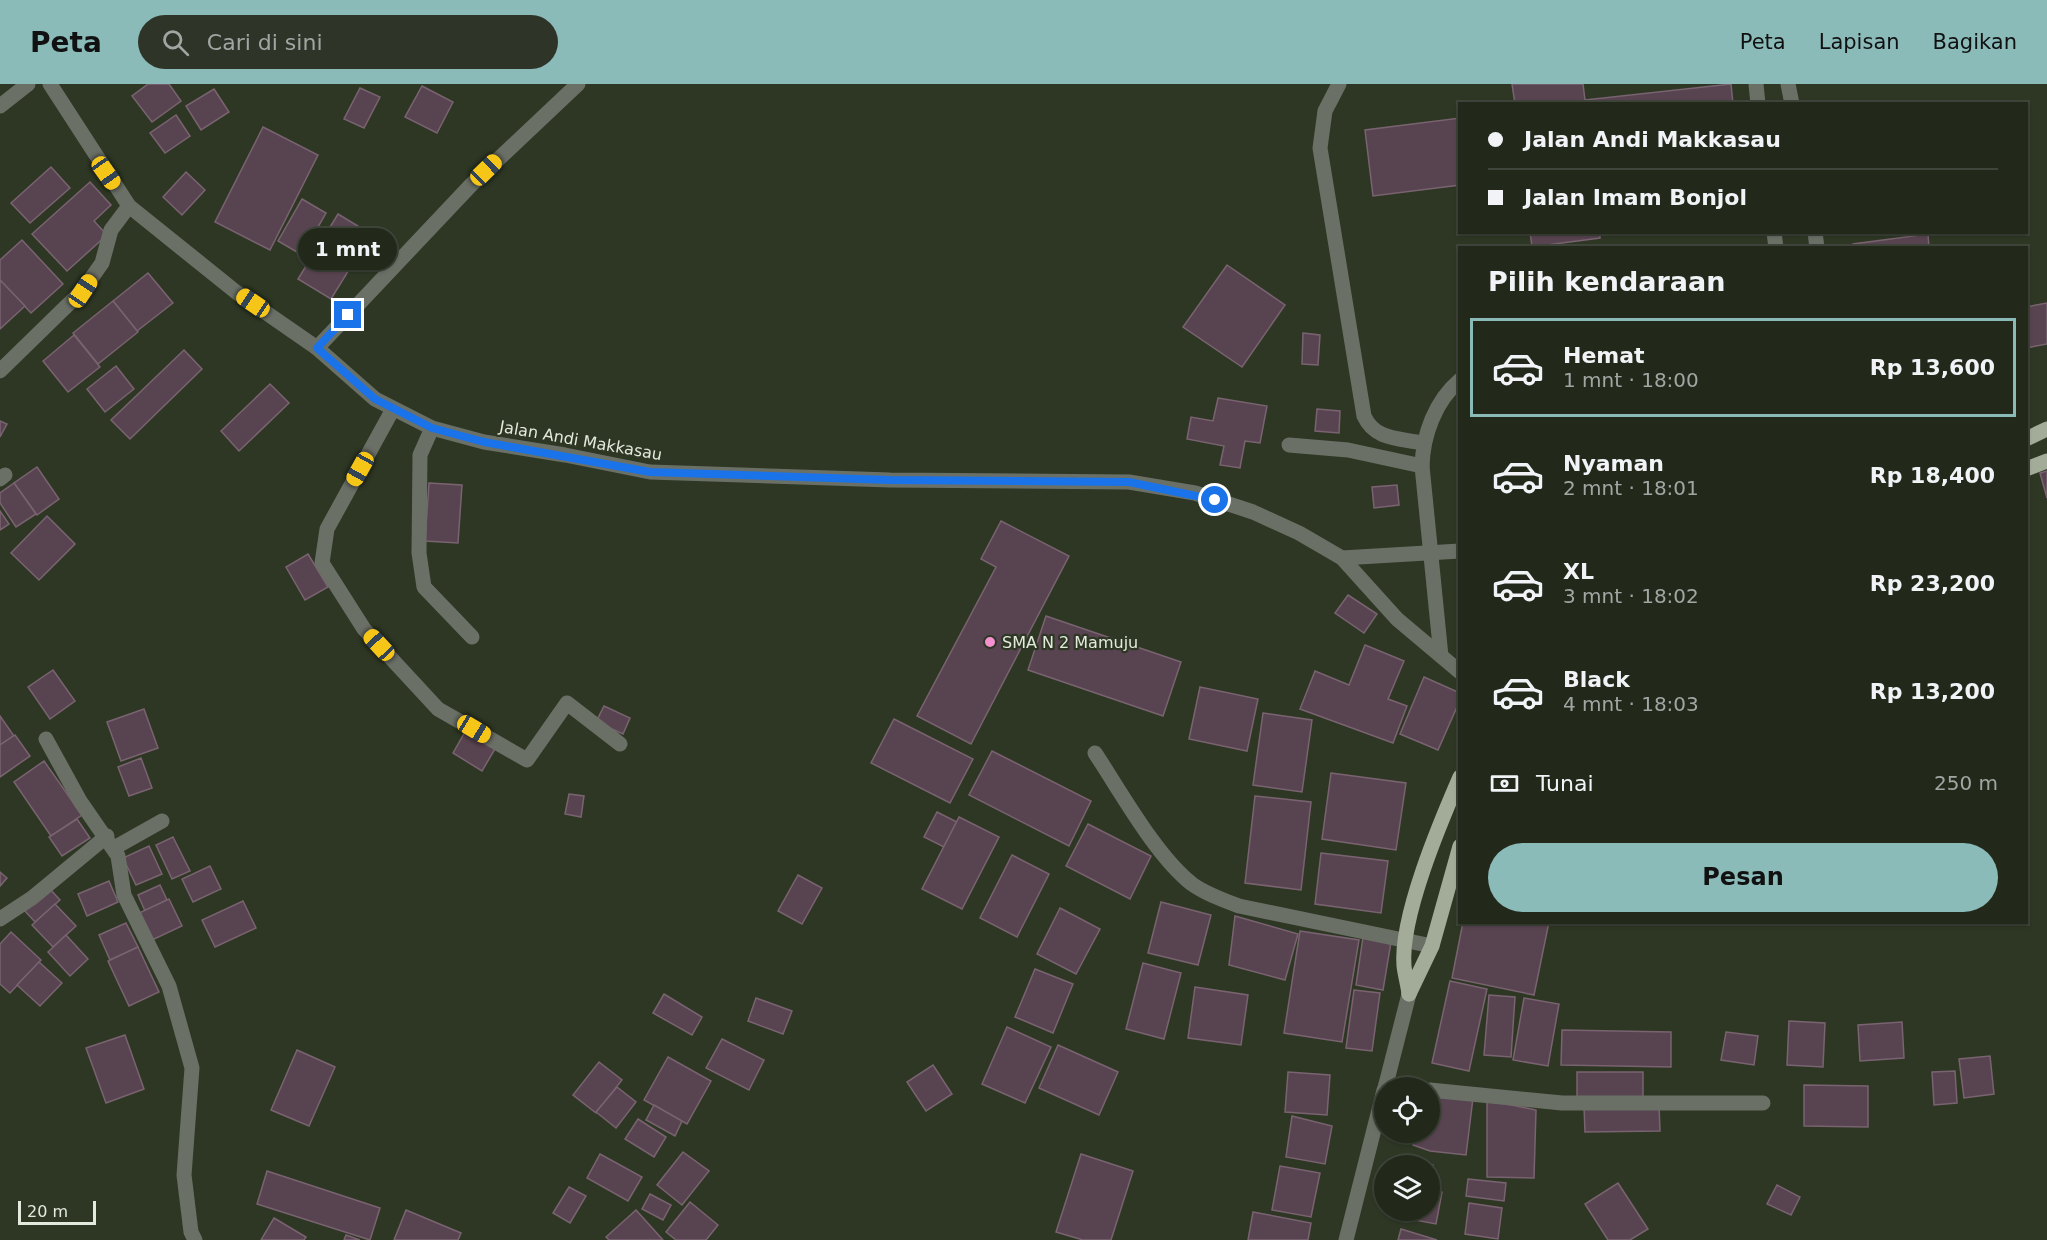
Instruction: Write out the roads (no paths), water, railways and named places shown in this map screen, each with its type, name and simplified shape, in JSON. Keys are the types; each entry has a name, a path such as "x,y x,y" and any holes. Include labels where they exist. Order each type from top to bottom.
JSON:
{"main road":[{"path":"2028,438 2047,429"},
{"path":"2028,468 2047,460"},
{"path":"1409,994 1404,965 1407,940 1425,865 1458,782"},
{"path":"1409,994 1432,946 1458,853"}],"street":[{"path":"0,106 28,84"},
{"name":"Jalan Andi Makkasau","path":"50,84 129,206 236,292 317,348 375,399 432,428 484,442 650,472 890,480 1129,482 1195,493 1253,512 1299,533 1342,558 1397,619 1458,670"},
{"path":"317,348 471,185 578,84"},
{"path":"1339,84 1325,111 1320,148 1364,416 1369,428 1376,433 1422,443"},
{"path":"1756,84 1758,102"},
{"path":"1788,84 1792,102"},
{"path":"0,371 83,291 102,263 111,230 129,206"},
{"path":"1441,656 1422,466 1422,443 1443,399 1458,382"},
{"path":"393,409 327,529 322,563 364,629 438,709 527,760 567,703 620,744"},
{"path":"432,428 420,455 420,553 424,587 472,638"},
{"path":"1289,445 1348,450 1422,466"},
{"path":"1342,558 1458,551"},
{"path":"46,739 80,801 118,856 124,895 169,986 192,1068 184,1175 191,1232 195,1240"},
{"path":"1095,753 1168,860 1192,884 1239,906 1432,946"},
{"path":"0,919 110,842 162,821"},
{"path":"1388,1077 1409,994"},
{"path":"1440,1091 1562,1103 1763,1102"},
{"path":"1346,1240 1374,1130"}],"place":[{"name":"SMA N 2 Mamuju","path":"990,642"}]}
